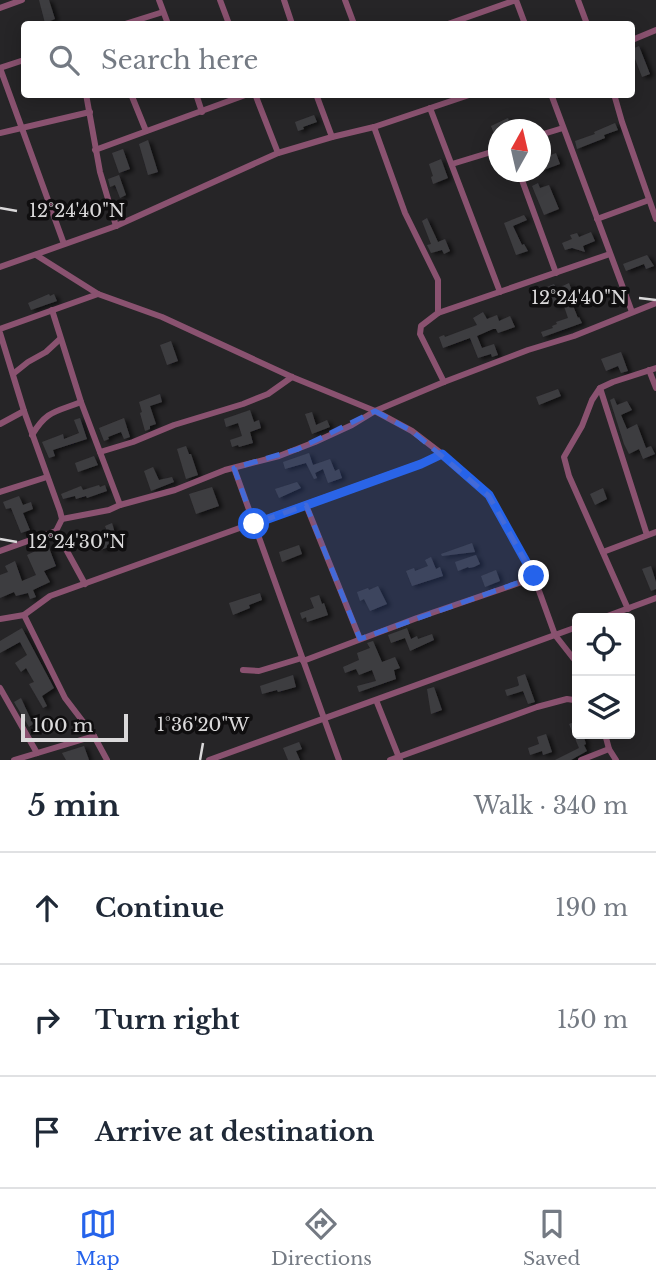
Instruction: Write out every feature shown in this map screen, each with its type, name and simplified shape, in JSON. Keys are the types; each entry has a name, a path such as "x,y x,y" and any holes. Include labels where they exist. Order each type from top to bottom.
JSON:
{"street":[{"path":"0,8 22,0"},
{"path":"159,0 167,21"},
{"path":"220,0 228,21"},
{"path":"284,0 291,21"},
{"path":"345,0 353,21"},
{"path":"456,21 516,0 524,21"},
{"path":"578,0 586,21"},
{"path":"134,21 163,12"},
{"path":"635,39 656,30"},
{"path":"21,61 0,68 64,244"},
{"path":"87,98 102,183 116,226"},
{"path":"133,98 146,131"},
{"path":"197,98 202,112"},
{"path":"95,150 238,98"},
{"path":"257,98 278,153"},
{"path":"318,98 332,136"},
{"path":"0,267 116,226 278,153 332,136 374,127 460,98"},
{"path":"552,98 632,313"},
{"path":"615,98 656,219"},
{"path":"430,108 500,292"},
{"path":"0,133 90,112"},
{"path":"374,127 405,213 438,280 438,313"},
{"path":"551,132 563,128"},
{"path":"452,164 488,153"},
{"path":"523,182 556,273"},
{"path":"597,219 649,200"},
{"path":"444,383 420,334 421,326 438,313 610,254"},
{"path":"36,255 98,294 162,317 292,377 375,411 412,431 489,495 534,576 555,635 572,657"},
{"path":"0,551 56,531 62,519 24,411 0,331 98,294"},
{"path":"62,519 97,513 279,456 352,425 375,411 656,303"},
{"path":"52,310 81,402 120,505"},
{"path":"13,374 46,352 60,338"},
{"path":"628,609 569,476 564,457 600,388 653,369 656,388"},
{"path":"100,452 243,404 268,394 292,377"},
{"path":"600,388 647,535"},
{"path":"32,435 39,423 49,414 81,402"},
{"path":"0,424 24,411"},
{"path":"0,619 24,615 50,596 421,464 442,454"},
{"path":"234,468 339,760"},
{"path":"0,492 47,477"},
{"path":"306,505 360,639"},
{"path":"56,531 85,584"},
{"path":"603,552 656,532"},
{"path":"243,670 259,671 303,659 534,576"},
{"path":"616,613 656,598"},
{"path":"24,615 65,698 94,736 107,760"},
{"path":"209,760 572,629"},
{"path":"0,688 37,753"},
{"path":"376,700 400,758"},
{"path":"390,760 537,708 572,700"},
{"path":"14,760 94,736"},
{"path":"606,739 608,749 616,760"},
{"path":"581,760 608,749"}],"highlighted area":[{"path":"375,411 412,431 489,496 534,577 360,639 306,505 254,524 234,468 298,449"}],"building":[{"path":"39,0 49,0 55,19 44,21"},
{"path":"639,46 650,74 642,77 635,59 635,48"},
{"path":"314,115 317,122 298,131 295,122"},
{"path":"615,123 618,130 577,149 575,141"},
{"path":"148,140 158,172 148,175 139,144"},
{"path":"123,149 130,169 119,173 112,153"},
{"path":"556,153 560,164 551,167 551,155"},
{"path":"441,159 448,178 433,184 429,164"},
{"path":"119,175 126,195 120,198 115,185 110,187 108,179"},
{"path":"538,183 540,188 549,185 559,209 544,215 532,186"},
{"path":"524,215 527,220 513,226 528,251 516,255 504,223"},
{"path":"427,218 438,242 445,239 450,251 444,254 442,250 431,253 427,245 431,244 422,221"},
{"path":"591,232 595,241 583,246 585,252 572,248 565,250 562,243 572,239 570,235 577,233 579,237"},
{"path":"647,255 654,266 646,269 644,264 626,271 623,264"},
{"path":"569,283 572,291 558,296 562,304 555,307 547,287 554,284 556,289"},
{"path":"54,294 57,301 31,310 28,303"},
{"path":"572,303 582,323 543,337 541,332 568,318 564,306"},
{"path":"483,312 487,319 497,315 499,321 510,316 515,327 498,333 493,329 477,336 482,348 494,344 498,355 478,358 470,338 443,348 439,337 477,325 473,318"},
{"path":"171,341 178,361 167,365 160,345"},
{"path":"621,352 628,371 621,373 618,366 606,371 601,359"},
{"path":"558,389 561,396 539,405 536,397"},
{"path":"160,394 162,402 150,406 156,424 145,431 139,402"},
{"path":"614,398 617,405 627,401 632,410 621,415 627,429 637,424 646,448 651,446 655,454 643,459 639,449 629,454 610,400"},
{"path":"250,410 254,422 259,420 261,428 250,432 253,443 232,447 230,440 242,436 238,423 226,427 224,419"},
{"path":"312,412 316,425 327,420 330,427 312,434 305,414"},
{"path":"80,418 87,439 53,450 55,456 49,458 42,442 63,434 64,439 79,433 74,420"},
{"path":"124,418 130,437 124,439 121,432 104,441 99,428"},
{"path":"186,446 198,475 186,479 177,449"},
{"path":"309,453 313,465 330,459 335,471 339,469 342,478 328,483 323,469 315,473 317,478 314,479 306,463 285,469 283,462"},
{"path":"94,456 98,465 78,472 75,463"},
{"path":"153,467 159,480 172,477 174,482 151,491 144,471"},
{"path":"297,482 301,488 279,498 275,489"},
{"path":"105,485 107,491 76,499 75,496 63,499 61,494 81,486 83,490"},
{"path":"212,487 219,506 196,514 189,494"},
{"path":"603,488 607,499 595,505 590,494"},
{"path":"19,496 23,505 31,502 33,509 23,513 30,530 21,533 11,508 6,509 3,502"},
{"path":"112,523 115,533 120,532 123,541 101,550 97,541 109,536 105,526"},
{"path":"472,543 475,552 441,554"},
{"path":"48,545 56,566 44,571 50,582 33,590 36,597 30,599 28,593 16,596 14,592 0,598 0,575 8,572 5,566 15,561 22,581 36,575 27,555"},
{"path":"299,545 302,554 282,562 279,552"},
{"path":"476,555 480,564 458,571 455,562"},
{"path":"431,557 436,569 440,567 443,576 412,586 406,571 428,566 425,560"},
{"path":"651,566 656,589 651,591 642,569"},
{"path":"496,570 500,581 485,587 481,576"},
{"path":"378,586 387,604 370,611 364,599 360,601 357,592"},
{"path":"260,593 262,600 233,615 229,603"},
{"path":"319,595 328,615 307,622 306,617 302,619 300,613 314,608 310,598"},
{"path":"22,628 54,688 42,696 47,706 43,708 29,684 34,682 26,668 21,672 15,663 27,655 20,642 0,653 0,641"},
{"path":"407,628 411,639 432,634 434,640 410,651 405,638 391,643 388,635"},
{"path":"373,641 382,662 395,657 400,668 394,670 396,679 359,692 357,686 376,681 372,670 359,675 356,669 345,673 343,667 359,660 357,653 370,648 367,643"},
{"path":"525,674 535,702 528,704 523,691 507,696 505,690 518,686 517,677"},
{"path":"293,675 296,687 262,694 260,686"},
{"path":"434,687 442,710 431,714 427,689"},
{"path":"21,698 33,724 29,727 14,702"},
{"path":"546,734 552,752 543,755 542,751 530,755 528,748 539,744 537,737"},
{"path":"575,739 584,739 587,751 571,760 555,760 579,748"},
{"path":"299,742 302,749 296,751 300,760 288,760 283,748"},
{"path":"84,746 89,760 66,760 62,753"}],"route":[{"path":"254,524 442,454 489,495 534,576"}]}
